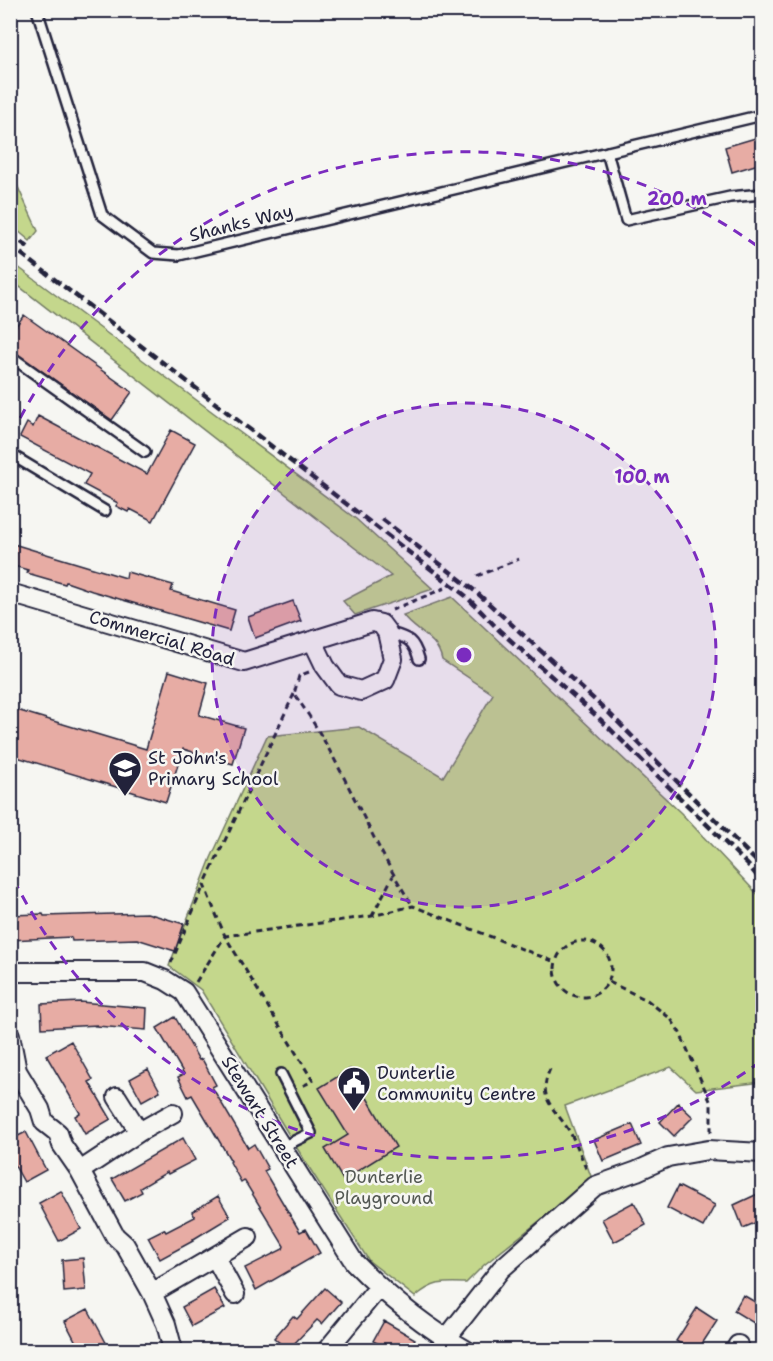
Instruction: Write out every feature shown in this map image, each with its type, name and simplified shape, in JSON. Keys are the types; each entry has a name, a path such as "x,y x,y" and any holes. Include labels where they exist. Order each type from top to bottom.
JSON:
{"street":[{"name":"Commercial Road","path":"10,593 244,662 372,622"},
{"path":"313,641 325,666 339,685 361,692 385,680 393,659 387,632 381,624 372,622"},
{"name":"Stewart Street","path":"10,972 145,972 165,980 184,992 354,1262 443,1345 466,1350"},
{"path":"10,1035 17,1071 44,1122 58,1133 62,1145 80,1171 115,1236 125,1245 152,1293 166,1324 173,1350"},
{"path":"117,1097 139,1132"},
{"path":"80,1171 139,1132 174,1113"},
{"path":"443,1345 501,1269 595,1186 637,1172 668,1157 708,1150 762,1153"},
{"path":"152,1293 248,1237"},
{"path":"215,1257 236,1294"},
{"path":"331,1349 379,1287"}],"lane":[{"name":"Shanks Way","path":"37,10 102,215 153,253 179,255 762,115"},
{"path":"607,152 626,220 730,197 762,194"},
{"path":"10,356 145,452"},
{"path":"10,454 105,511"},
{"path":"387,632 407,638 415,646 419,659"},
{"path":"282,1074 311,1133 282,1147"}],"path":[{"path":"477,576 519,559"},
{"path":"372,622 402,604 445,588"},
{"path":"165,980 204,885 294,694 299,676 325,666"},
{"path":"294,694 312,718 393,876 413,906 555,962"},
{"path":"372,916 393,876"},
{"path":"204,885 225,936 313,1080 290,1092"},
{"path":"225,936 372,916 413,906"},
{"path":"184,992 195,984 225,936"},
{"path":"580,940 596,942 605,950 612,963 609,982 596,995 579,998 565,993 555,978 555,962 564,947 580,940"},
{"path":"609,982 647,1000 671,1019 680,1033 711,1103 712,1125 708,1150"},
{"path":"550,1069 544,1088 549,1104 572,1135 595,1186"}],"green space":[{"path":"11,172 38,231 30,241 11,225"},
{"path":"10,261 356,519 433,589 355,615 343,601 391,576 11,280"},
{"name":"Dunterlie Playground","path":"452,597 681,813 762,899 762,1082 696,1090 671,1067 565,1106 592,1179 484,1265 466,1283 439,1284 415,1297 369,1261 303,1158 201,990 169,966 211,858 267,736 359,727 443,777 493,694 442,660 436,645 403,615"}],"building":[{"path":"762,136 762,163 732,172 725,147"},
{"path":"24,315 132,392 112,420 10,349 10,334"},
{"path":"38,416 147,474 171,430 195,443 153,521 130,509 128,512 116,506 118,503 84,485 90,474 20,437 27,423 33,427"},
{"path":"10,543 126,578 127,572 173,585 171,591 235,610 229,631 66,582 65,584 27,573 28,570 10,565"},
{"path":"293,601 301,621 255,638 248,617"},
{"path":"169,671 208,683 199,715 244,728 233,764 183,749 166,802 10,755 10,708 146,749"},
{"path":"147,913 184,924 175,951 137,939 72,941 71,937 10,940 10,915"},
{"path":"80,1002 147,1008 146,1030 96,1026 98,1025 42,1028 41,1004"},
{"path":"175,1017 199,1060 202,1059 216,1085 212,1087 248,1148 254,1144 268,1169 264,1171 300,1232 306,1229 320,1253 256,1290 245,1268 283,1249 284,1246 244,1180 241,1182 192,1095 188,1097 178,1077 184,1074 157,1028"},
{"path":"71,1041 93,1080 89,1082 111,1119 85,1134 75,1116 80,1113 46,1055"},
{"path":"148,1069 160,1091 142,1101 130,1079"},
{"name":"Dunterlie Community Centre","path":"350,1069 396,1147 343,1180 325,1149 348,1135 319,1088"},
{"path":"678,1103 693,1117 674,1136 660,1122"},
{"path":"632,1124 641,1145 603,1161 594,1140"},
{"path":"26,1132 46,1170 24,1182 10,1157 10,1140"},
{"path":"183,1138 195,1160 168,1174 167,1172 140,1188 142,1192 125,1201 112,1179"},
{"path":"678,1186 715,1205 703,1227 667,1208"},
{"path":"61,1191 81,1229 59,1241 39,1203"},
{"path":"762,1192 762,1220 743,1228 734,1205"},
{"path":"218,1196 230,1217 160,1259 148,1237 164,1229 166,1232 195,1217 192,1212"},
{"path":"634,1202 646,1225 614,1242 602,1219"},
{"path":"83,1258 86,1290 64,1292 62,1260"},
{"path":"325,1288 341,1302 322,1324 317,1320 288,1350 274,1338 293,1316 297,1319"},
{"path":"214,1289 225,1308 192,1326 182,1307"},
{"path":"743,1295 762,1306 762,1328 734,1311"},
{"path":"697,1308 717,1321 698,1350 691,1350 676,1341"},
{"path":"88,1309 110,1350 80,1350 65,1321"},
{"path":"384,1321 415,1339 408,1350 391,1350 373,1341"}],"railway":[{"path":"10,234 28,247"},
{"path":"10,245 466,596 500,631 601,720 748,865 762,882"},
{"path":"382,519 475,591 608,712 762,867"}],"place":[{"name":"St John's Primary School","path":"125,797"},
{"name":"Dunterlie Community Centre","path":"354,1112"}]}
